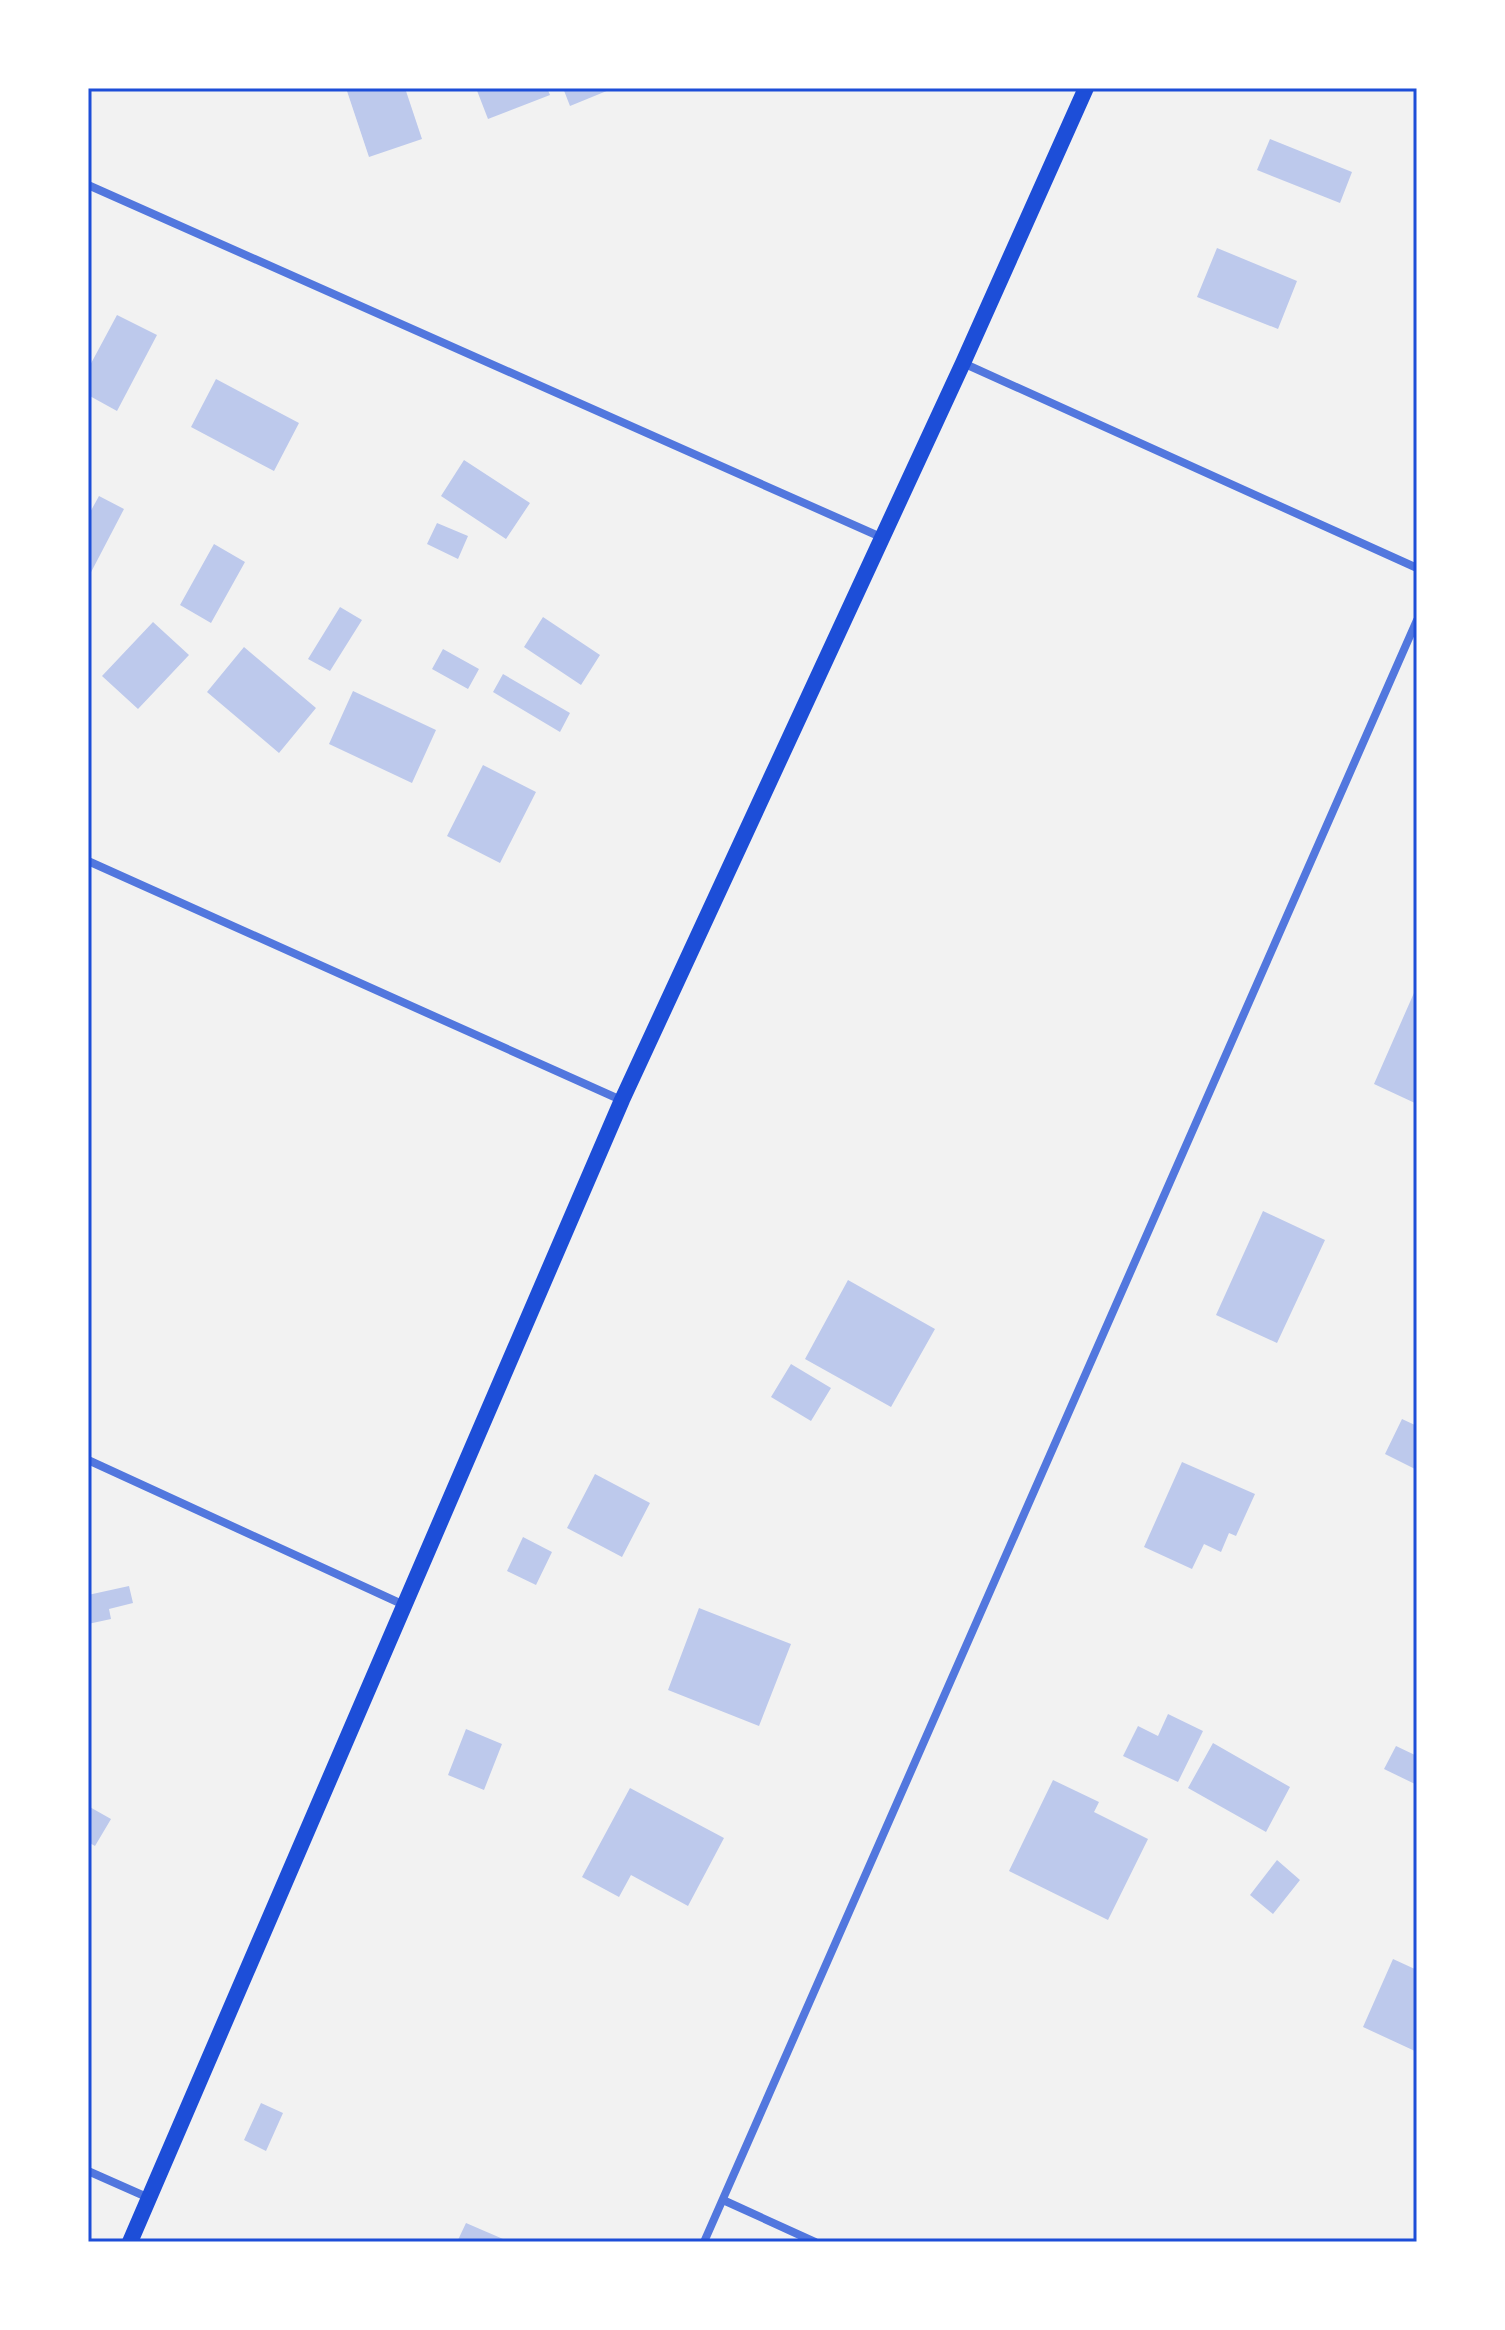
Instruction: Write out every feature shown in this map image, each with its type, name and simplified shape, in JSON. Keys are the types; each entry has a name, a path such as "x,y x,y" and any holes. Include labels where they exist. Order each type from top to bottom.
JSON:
{"main road":[{"path":"130,2242 622,1100 883,538 1086,88"}],"street":[{"path":"88,185 883,538"},
{"path":"963,363 1417,568"},
{"path":"704,2242 1417,620"},
{"path":"88,861 622,1100"},
{"path":"88,1460 405,1606"},
{"path":"88,2171 149,2198"},
{"path":"723,2200 815,2242"}],"building":[{"path":"346,88 405,88 422,139 369,157"},
{"path":"476,88 547,88 550,95 488,119"},
{"path":"563,88 614,88 570,106"},
{"path":"1270,139 1352,172 1340,203 1257,170"},
{"path":"1217,248 1297,281 1278,329 1197,297"},
{"path":"117,315 157,335 117,411 88,395 88,369"},
{"path":"216,379 299,423 274,471 191,427"},
{"path":"464,460 530,503 506,539 441,496"},
{"path":"99,496 124,509 88,578 88,516"},
{"path":"437,523 468,536 458,559 427,544"},
{"path":"214,544 245,562 211,623 180,605"},
{"path":"340,607 362,620 330,671 308,659"},
{"path":"543,617 600,655 581,685 524,647"},
{"path":"153,622 189,655 138,709 102,676"},
{"path":"244,647 316,708 279,753 207,692"},
{"path":"443,649 479,669 468,689 432,669"},
{"path":"503,674 570,713 560,732 493,692"},
{"path":"353,691 436,730 412,783 329,744"},
{"path":"483,765 536,792 500,863 447,836"},
{"path":"1417,986 1417,1104 1374,1084"},
{"path":"1263,1211 1325,1240 1277,1343 1216,1315"},
{"path":"848,1280 935,1329 891,1407 805,1359"},
{"path":"791,1364 831,1388 811,1421 771,1397"},
{"path":"1402,1419 1417,1426 1417,1470 1385,1454"},
{"path":"1182,1462 1255,1494 1236,1536 1229,1533 1221,1552 1204,1544 1192,1569 1144,1547"},
{"path":"595,1474 650,1503 622,1557 567,1528"},
{"path":"523,1537 552,1552 536,1585 507,1571"},
{"path":"129,1586 133,1603 109,1609 111,1619 88,1624 88,1595"},
{"path":"699,1608 791,1644 759,1726 668,1690"},
{"path":"1168,1714 1203,1731 1178,1782 1123,1756 1138,1726 1158,1736"},
{"path":"466,1729 502,1744 484,1790 448,1775"},
{"path":"1213,1743 1290,1787 1266,1832 1188,1788"},
{"path":"1396,1746 1417,1756 1417,1785 1384,1769"},
{"path":"1053,1780 1099,1802 1094,1812 1148,1839 1108,1920 1009,1871"},
{"path":"630,1788 724,1838 688,1906 631,1875 619,1897 582,1877"},
{"path":"88,1806 111,1819 95,1846 88,1842"},
{"path":"1277,1860 1300,1880 1273,1914 1250,1895"},
{"path":"1393,1959 1417,1970 1417,2052 1363,2027"},
{"path":"261,2103 283,2113 266,2151 244,2140"},
{"path":"466,2223 510,2242 457,2242"}]}
